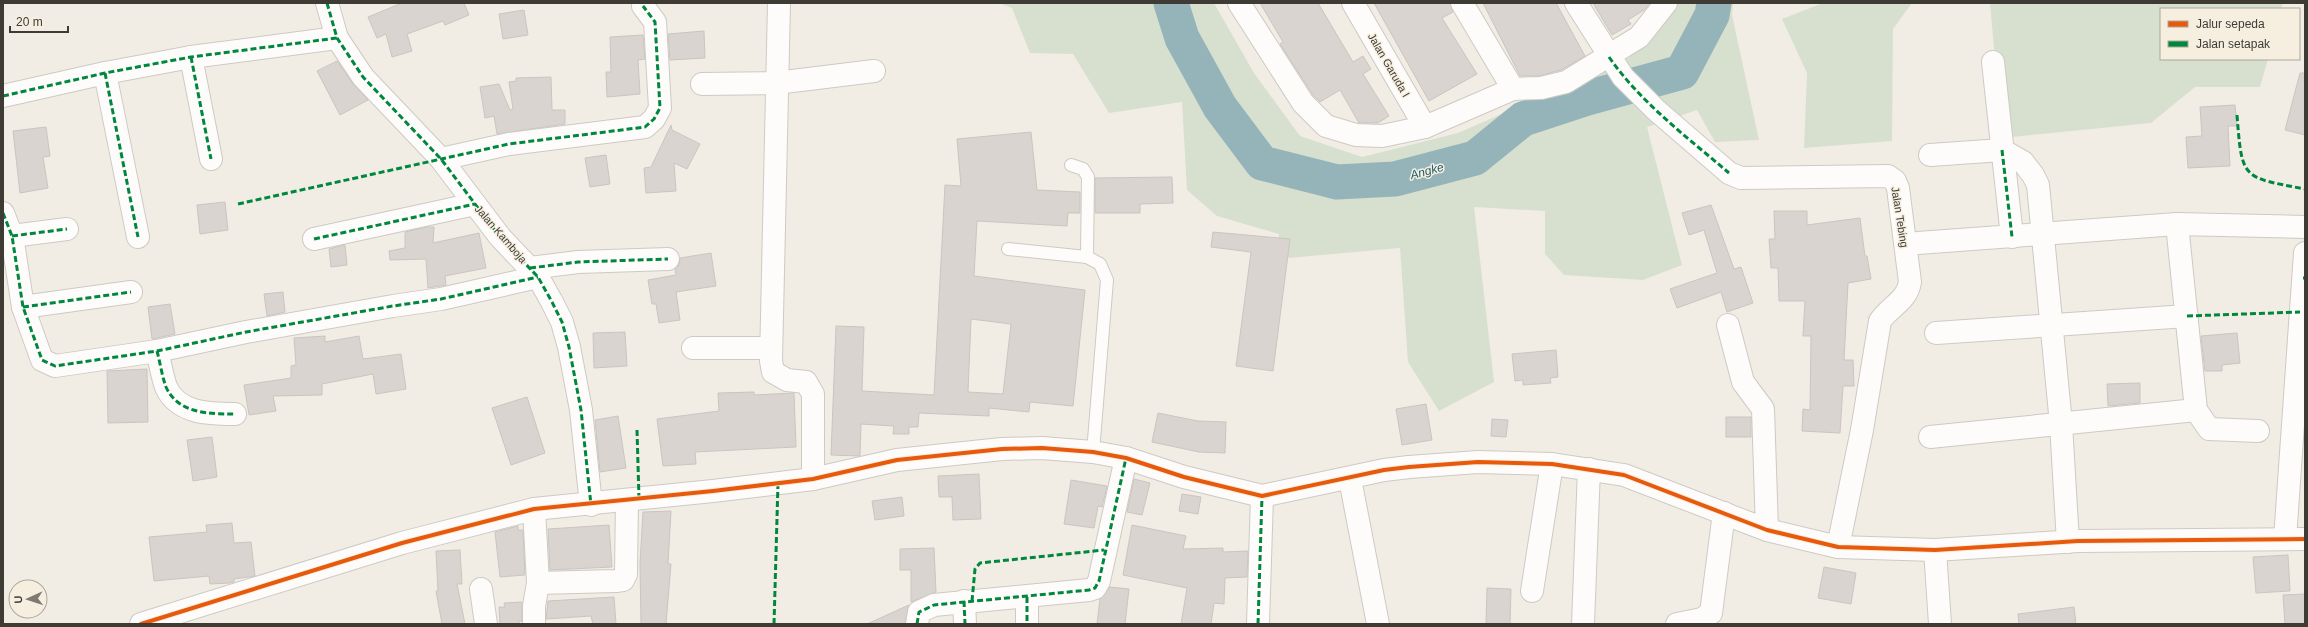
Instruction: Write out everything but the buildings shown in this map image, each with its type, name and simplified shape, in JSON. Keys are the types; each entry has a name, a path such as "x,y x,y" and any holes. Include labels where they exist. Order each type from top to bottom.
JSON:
{"street":[{"name":"Jalan Kamboja","path":"327,3 337,38 362,77 441,159 500,237 534,273 562,322 569,347 581,410 591,505"},
{"path":"779,3 770,348 773,372 787,380 806,382 813,394 813,479"},
{"path":"1239,3 1303,103 1326,126 1356,135 1382,136 1426,127 1513,89 1541,88 1566,82 1609,57 1639,37 1666,3"},
{"name":"Jalan Garuda I","path":"1353,3 1426,127"},
{"path":"1462,3 1513,89"},
{"name":"Jalan Tebing","path":"1576,3 1623,77 1656,110 1729,173 1741,178 1888,176 1895,181 1898,188 1910,282 1905,298 1886,312 1880,321 1862,430 1838,547"},
{"path":"441,159 524,142 645,127 654,119 660,108 655,22 643,6"},
{"path":"3,96 106,73 191,57 337,38"},
{"path":"191,57 211,159"},
{"path":"1992,62 2012,237"},
{"path":"702,84 776,83 874,71"},
{"path":"106,73 138,238"},
{"path":"1930,156 2002,150 2023,162 2033,175 2038,185 2044,234 2061,424 2068,542"},
{"path":"314,239 475,204"},
{"path":"3,213 12,236 23,307 42,360 55,366 157,351 246,332 441,299 578,262 668,259"},
{"path":"2177,224 2196,410 2209,429 2258,431"},
{"path":"1918,243 2177,224 2305,227"},
{"path":"12,236 67,229"},
{"path":"149,623 402,542 534,510 591,505 813,479 897,460 955,453 1042,448 1093,452 1126,458 1184,477 1262,496 1350,479 1384,470 1417,466 1478,462 1552,464 1624,475 1767,530 1838,547 1935,550 2068,542 2295,539 2305,253"},
{"path":"23,307 131,292"},
{"path":"1936,333 2051,324 2187,316"},
{"path":"1728,325 1743,382 1763,409 1767,530"},
{"path":"693,348 770,348"},
{"path":"157,351 166,387 173,398 191,410 209,414 234,414"},
{"path":"1930,437 2196,410"},
{"path":"917,624 919,612 924,609 964,601 1027,597 1095,588 1099,581 1126,458"},
{"path":"1532,591 1552,464"},
{"path":"1583,624 1589,469"},
{"path":"1350,479 1378,624"},
{"path":"1258,624 1262,496"},
{"path":"538,583 622,580 626,574 627,500"},
{"path":"534,510 538,583 534,606 534,624"},
{"path":"1677,624 1702,620 1711,613 1724,513"},
{"path":"1935,550 1940,624"},
{"path":"481,589 486,624"},
{"path":"1027,597 1027,624"},
{"path":"964,601 965,624"}],"lane":[{"path":"1071,165 1083,169 1088,177 1087,257"},
{"path":"1008,249 1087,257 1100,264 1107,280 1093,452"}],"green space":[{"path":"999,3 1214,3 1254,73 1300,136 1362,157 1458,133 1629,58 1661,3 1733,3 1732,15 1759,140 1715,142 1697,110 1647,127 1682,265 1643,280 1564,275 1545,254 1545,211 1474,207 1494,382 1439,411 1408,362 1400,248 1277,259 1279,234 1217,216 1187,190 1182,102 1109,113 1073,54 1030,53 1012,8"},
{"path":"1823,3 1912,3 1893,29 1892,141 1804,148 1807,73 1782,19"},
{"path":"1990,3 2283,3 2281,8 2160,8 2160,60 2268,60 2260,87 2195,87 2151,123 2002,138"}],"waterway":[{"name":"Angke","path":"1171,3 1182,38 1220,107 1262,163 1337,182 1395,179 1475,158 1523,119 1587,98 1682,72 1712,15 1714,3"}],"marked path":[{"path":"327,3 337,38 363,77 441,159 500,237 538,277 552,302 562,322 569,347 581,410 591,505"},
{"path":"238,204 509,144 645,127 654,119 660,108 655,22 643,6"},
{"path":"3,96 105,73 191,57 337,38"},
{"path":"191,57 211,159"},
{"path":"1609,57 1635,89 1665,119 1729,173"},
{"path":"105,73 138,237"},
{"path":"2237,115 2241,152 2244,164 2249,172 2268,182 2305,189"},
{"path":"2002,150 2012,237"},
{"path":"314,239 475,204"},
{"path":"3,213 12,236 23,307 42,360 55,366 157,351 246,332 441,299 538,277"},
{"path":"12,236 67,229"},
{"path":"530,268 578,262 668,259"},
{"path":"23,307 131,292"},
{"path":"2187,316 2300,312"},
{"path":"157,351 166,387 171,396 178,403 196,411 205,413 235,414"},
{"path":"637,430 639,499"},
{"path":"917,624 919,612 934,605 1089,590 1095,588 1099,581 1126,458"},
{"path":"774,624 778,483"},
{"path":"1258,624 1262,496"},
{"path":"972,601 975,569 980,563 1104,550"},
{"path":"1027,597 1027,624"},
{"path":"964,601 965,624"}],"cycle path":[{"path":"141,624 402,543 534,509 713,491 813,479 897,460 1002,449 1042,448 1093,452 1126,458 1184,477 1262,496 1384,470 1409,467 1478,462 1552,464 1624,475 1767,530 1838,547 1935,550 2078,541 2305,539"}]}
